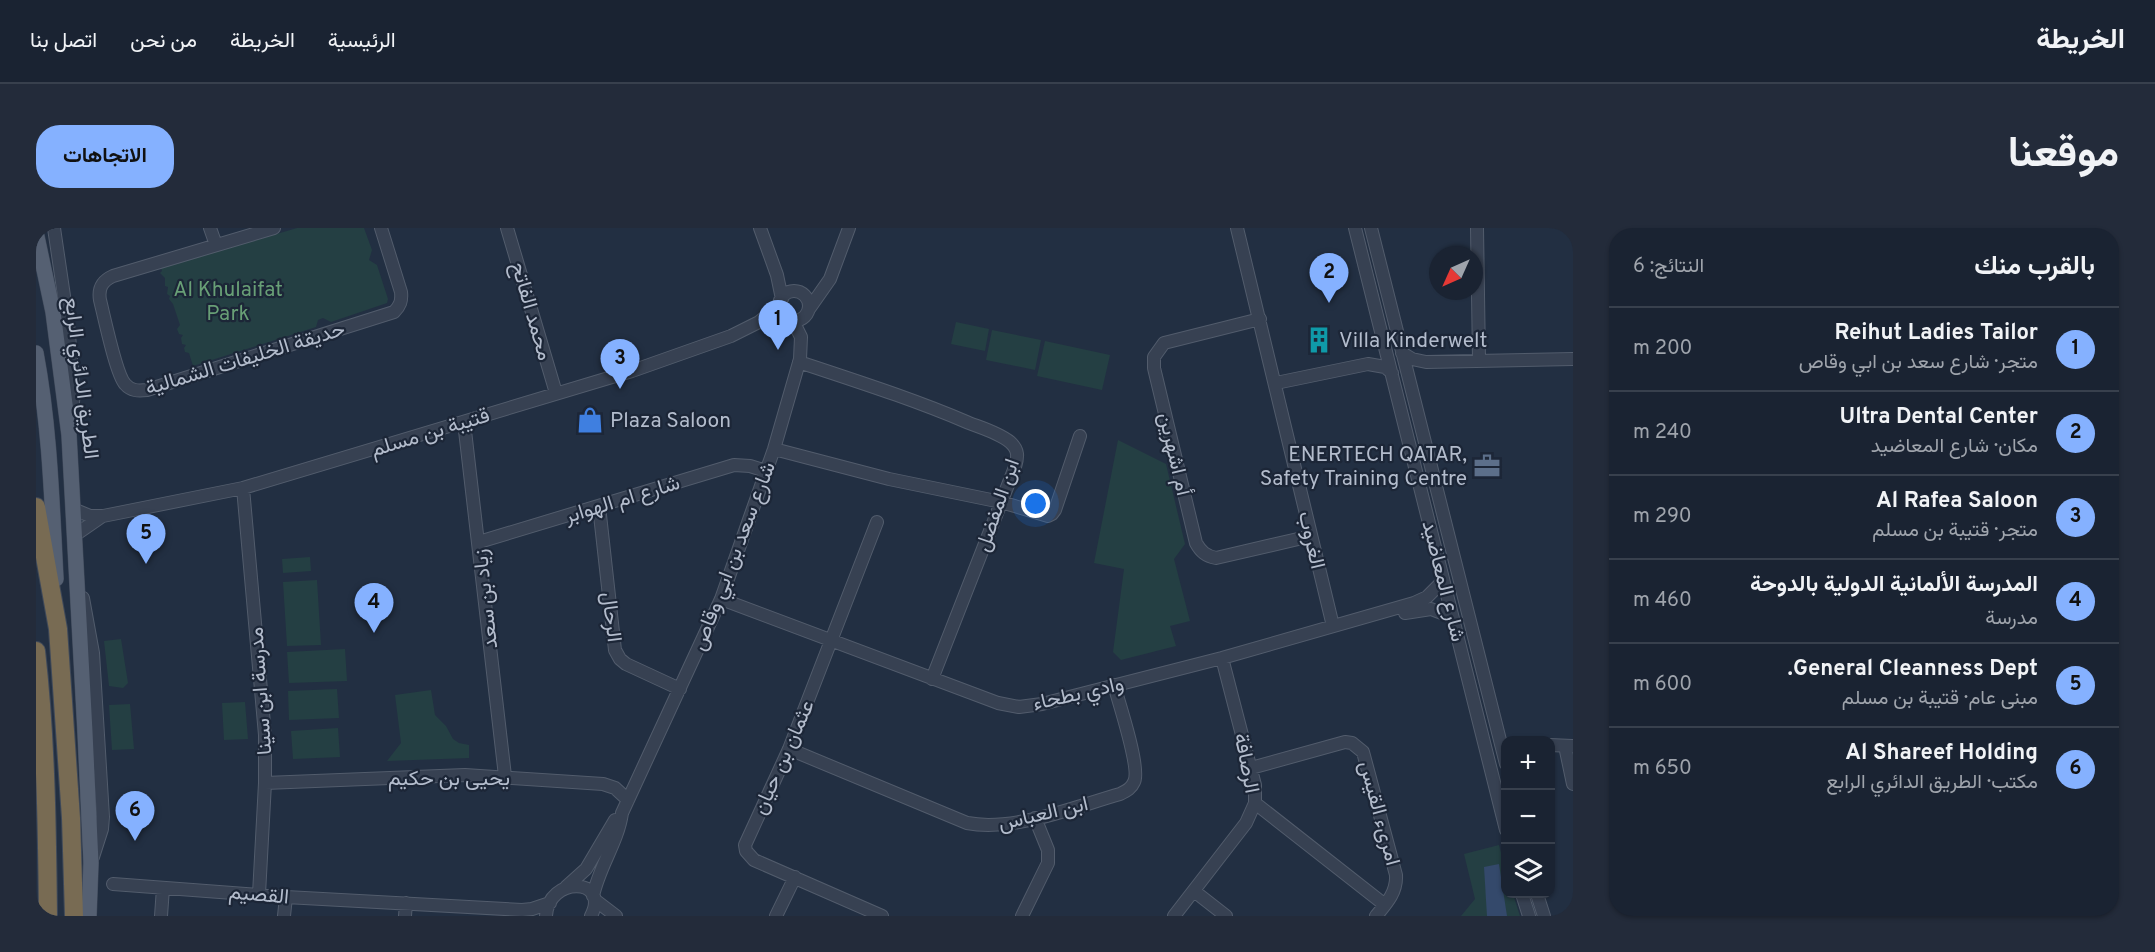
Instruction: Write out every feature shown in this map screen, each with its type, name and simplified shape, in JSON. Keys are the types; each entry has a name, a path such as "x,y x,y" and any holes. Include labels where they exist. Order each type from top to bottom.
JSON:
{"highway":[{"path":"36,507 58,629"},
{"name":"الطريق الدائري الرابع","path":"58,629 70,807 74,916"},
{"path":"36,651 47,794 48,916"}],"main road":[{"name":"الطريق الدائري الرابع","path":"36,232 53,312 69,435 91,863 89,916"},
{"name":"الطريق الدائري الرابع","path":"36,353 52,507 58,629"}],"street":[{"path":"210,228 216,245"},
{"name":"حديقة الخليفات الشمالية","path":"274,228 113,276 103,283 100,288 100,300 120,374 126,386 133,390 147,390 394,312 402,300 401,292 381,228"},
{"name":"محمد الفاتح","path":"507,228 556,393"},
{"path":"760,228 773,263 782,314 791,320 801,319 809,309 808,300 773,263"},
{"name":"شارع سعد بن ابي وقاص","path":"591,916 597,879 620,825 622,813 721,599 774,449 805,346 809,309 830,279 849,228"},
{"name":"الغروب","path":"1237,228 1311,536 1336,625"},
{"name":"شارع المعاضيد","path":"1355,228 1501,810"},
{"name":"شارع المعاضيد","path":"1371,228 1501,746"},
{"path":"1477,228 1479,360"},
{"path":"56,230 74,392 69,435"},
{"path":"781,302 787,293 799,292 819,283 835,263"},
{"name":"قتيبة بن مسلم","path":"752,326 781,302"},
{"name":"أم اشهرين","path":"1260,319 1164,343 1154,357 1157,379 1196,543 1200,550 1216,558 1311,536"},
{"name":"قتيبة بن مسلم","path":"73,509 90,516 103,516 243,488 709,345 752,326 770,321 791,320"},
{"name":"شارع سعد بن ابي وقاص","path":"791,320 801,337 799,361"},
{"path":"1368,364 1382,350 1384,343"},
{"path":"1402,353 1412,359 1426,362 1573,359"},
{"name":"ابن المفضل","path":"799,361 904,396 982,428 1010,442 1016,449 1018,458 933,679"},
{"path":"1410,383 1426,362"},
{"path":"1276,383 1368,364 1385,367 1392,373"},
{"name":"زياد بن سعد","path":"464,422 505,776"},
{"path":"774,449 889,479 1001,502 1045,516 1052,514 1080,436"},
{"name":"شارع ام الهوابر","path":"479,542 734,465 750,466 766,471"},
{"name":"مدرسة ابن سينا","path":"243,488 265,735 266,783 259,894"},
{"name":"الرحال","path":"599,506 615,650 626,664 680,689"},
{"name":"قتيبة بن مسلم","path":"75,535 103,516"},
{"name":"عثمان بن حيان","path":"877,522 789,748 745,845 746,851 754,860 882,916"},
{"name":"وادي بطحاء","path":"721,599 998,703 1019,707 1042,704 1222,658 1421,600 1443,581"},
{"name":"وادي بطحاء","path":"1336,625 1354,624 1423,609 1438,611 1452,617"},
{"name":"الرصافة","path":"1174,916 1246,823 1255,803 1255,785 1222,658"},
{"name":"ابن العباس","path":"789,748 967,823 999,826 1120,794 1135,782 1135,766 1114,685"},
{"path":"1497,732 1504,736"},
{"name":"امرىء القيس","path":"1251,768 1336,744 1352,743 1358,746 1367,761 1396,875 1392,895 1376,916"},
{"path":"1569,746 1573,784"},
{"name":"يحيى بن حكيم","path":"266,783 465,775 505,776 603,784 615,788 628,800"},
{"path":"1255,803 1385,905"},
{"name":"شارع سعد بن ابي وقاص","path":"550,903 586,869 611,826 622,813"},
{"path":"1022,916 1048,863 1048,850 1035,818"},
{"path":"776,916 795,877"},
{"name":"القصيم","path":"113,884 512,910 532,909 550,903"},
{"path":"566,887 576,885 582,887 616,916"},
{"path":"161,916 163,888"},
{"path":"1194,891 1226,916"},
{"path":"284,916 286,897"},
{"path":"1523,898 1529,916"},
{"path":"1538,898 1544,916"},
{"path":"405,903 405,916"},
{"path":"546,916 550,903"},
{"name":"القصيم","path":"512,910 528,916"}],"green space":[{"name":"Al Khulaifat Park","path":"297,228 364,228 372,250 369,260 377,265 388,299 387,303 331,322 323,318 318,320 316,327 193,366 189,353 185,352 186,345 182,344 183,335 179,334 177,329 180,325 169,299 170,296 167,294 168,287 165,286 165,278 160,273 161,268"},
{"path":"956,322 989,329 985,351 951,344"},
{"path":"992,330 1041,340 1035,370 986,360"},
{"path":"1045,341 1110,355 1102,390 1037,376"},
{"path":"1118,440 1166,464 1185,544 1174,559 1190,621 1170,626 1176,646 1121,660 1113,652 1124,569 1094,563"},
{"path":"310,557 311,571 283,573 282,559"},
{"path":"317,580 321,645 287,646 283,582"},
{"path":"121,639 128,683 123,688 109,686 104,641"},
{"path":"345,649 347,681 289,683 287,652"},
{"path":"337,689 339,718 289,720 288,691"},
{"path":"431,690 435,715 446,726 453,739 469,745 469,758 387,761 401,743 395,695"},
{"path":"245,702 248,739 224,740 222,703"},
{"path":"130,704 134,749 112,750 109,705"},
{"path":"338,728 340,757 293,759 291,731"},
{"path":"1499,845 1501,898 1514,898 1520,916 1461,916 1475,899 1464,854"}],"water":[{"path":"1499,864 1501,898 1504,898 1507,916 1487,916 1484,867"}],"place":[{"name":"Ultra Dental Center","path":"1329,303"},
{"name":"Villa Kinderwelt","path":"1319,340"},
{"name":"Reihut Ladies Tailor","path":"778,350"},
{"name":"Al Rafea Saloon","path":"620,389"},
{"name":"Plaza Saloon","path":"590,420"},
{"name":"ENERTECH QATAR, Safety Training Centre","path":"1487,466"},
{"name":"General Cleanness Dept.","path":"146,564"},
{"name":"المدرسة الألمانية الدولية بالدوحة","path":"374,633"},
{"name":"Al Shareef Holding","path":"135,841"}]}
